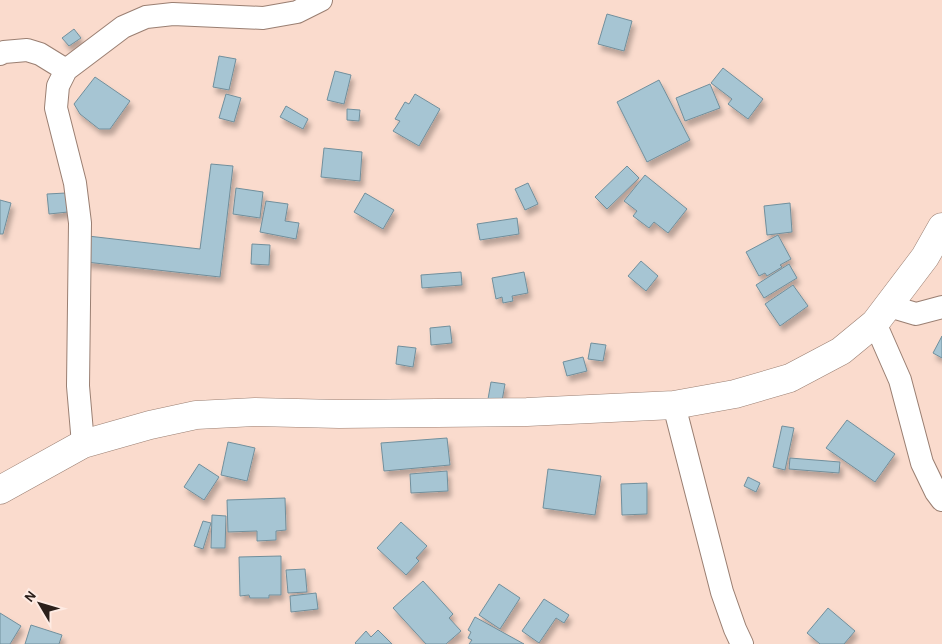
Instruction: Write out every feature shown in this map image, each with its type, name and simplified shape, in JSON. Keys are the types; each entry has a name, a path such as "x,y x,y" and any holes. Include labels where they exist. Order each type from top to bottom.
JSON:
{"main road":[{"path":"0,490 83,444 196,415 255,412 338,414 527,412 674,405 736,394 790,378 841,351 882,314 925,257 942,227"}],"street":[{"path":"83,444 78,386 80,223 75,183 56,108 58,86 66,70 123,27 146,17 173,14 263,18 297,12 321,0"},
{"path":"0,54 26,50 40,54 66,70"},
{"path":"942,307 916,314 882,314 922,463 942,500"},
{"path":"674,405 722,592 742,644"}],"building":[{"path":"607,14 632,21 624,51 598,44"},
{"path":"74,29 81,38 69,46 62,38"},
{"path":"219,56 236,59 229,90 213,87"},
{"path":"723,68 763,99 748,119 728,104 732,99 711,83"},
{"path":"335,71 351,75 344,104 327,100"},
{"path":"95,77 130,101 110,129 99,129 80,114 74,104"},
{"path":"659,80 690,140 647,162 617,102"},
{"path":"710,84 720,108 685,121 676,98"},
{"path":"226,94 241,98 234,122 219,118"},
{"path":"415,94 440,109 419,146 393,131 400,121 395,119 405,102 409,104"},
{"path":"286,106 308,119 303,129 280,117"},
{"path":"347,109 360,110 359,121 347,120"},
{"path":"324,148 362,152 360,181 321,177"},
{"path":"211,164 233,166 220,277 86,262 88,236 200,249"},
{"path":"627,166 639,178 607,209 595,197"},
{"path":"645,175 687,209 668,233 654,222 649,228 633,216 637,211 624,201"},
{"path":"528,183 538,204 525,210 515,189"},
{"path":"236,188 263,192 260,218 233,214"},
{"path":"66,193 68,212 49,214 47,194"},
{"path":"365,193 394,210 383,229 354,212"},
{"path":"0,200 11,203 3,234 0,234"},
{"path":"266,201 288,204 285,221 299,223 296,239 260,232"},
{"path":"790,203 792,232 767,235 764,206"},
{"path":"517,218 519,234 480,240 477,224"},
{"path":"778,235 791,259 767,276 765,273 759,276 746,252"},
{"path":"252,244 270,245 269,265 251,264"},
{"path":"641,261 658,276 646,291 628,276"},
{"path":"789,264 797,278 764,298 756,285"},
{"path":"461,272 462,285 422,288 421,275"},
{"path":"524,272 528,293 512,296 513,301 503,303 502,297 496,299 492,278"},
{"path":"793,285 808,306 780,326 765,304"},
{"path":"450,326 452,343 431,345 430,328"},
{"path":"942,336 942,358 933,353"},
{"path":"591,343 606,345 603,361 588,359"},
{"path":"398,346 416,348 413,367 396,364"},
{"path":"583,357 587,371 567,376 563,362"},
{"path":"491,382 505,384 502,401 488,399"},
{"path":"847,420 895,454 875,482 826,448"},
{"path":"782,426 794,428 785,470 773,467"},
{"path":"447,438 450,465 384,471 381,443"},
{"path":"228,442 255,448 247,481 221,475"},
{"path":"790,458 840,462 839,473 789,469"},
{"path":"199,464 219,477 204,500 184,487"},
{"path":"548,469 601,476 595,515 543,508"},
{"path":"447,471 448,491 411,493 410,474"},
{"path":"748,477 760,483 756,492 744,486"},
{"path":"647,483 647,514 622,515 621,484"},
{"path":"285,498 286,530 276,531 276,540 257,541 257,531 228,532 227,500"},
{"path":"212,515 226,516 225,548 211,548"},
{"path":"203,521 211,523 203,549 194,546"},
{"path":"401,522 427,546 416,558 419,561 406,575 377,548"},
{"path":"281,556 281,595 269,595 269,598 250,598 249,595 240,596 239,557"},
{"path":"305,569 307,592 288,593 286,570"},
{"path":"423,581 453,614 449,618 461,631 446,644 426,644 393,608"},
{"path":"499,584 520,598 500,629 479,615"},
{"path":"316,593 318,609 291,612 290,596"},
{"path":"544,599 569,615 564,623 556,618 539,643 522,631"},
{"path":"828,608 855,631 844,644 820,644 807,633"},
{"path":"0,613 21,626 10,644 0,644"},
{"path":"475,617 524,644 469,644 472,640 468,638 471,632 468,630"},
{"path":"31,625 62,635 59,644 25,644"},
{"path":"378,630 392,644 355,643 366,631 371,637"}]}
